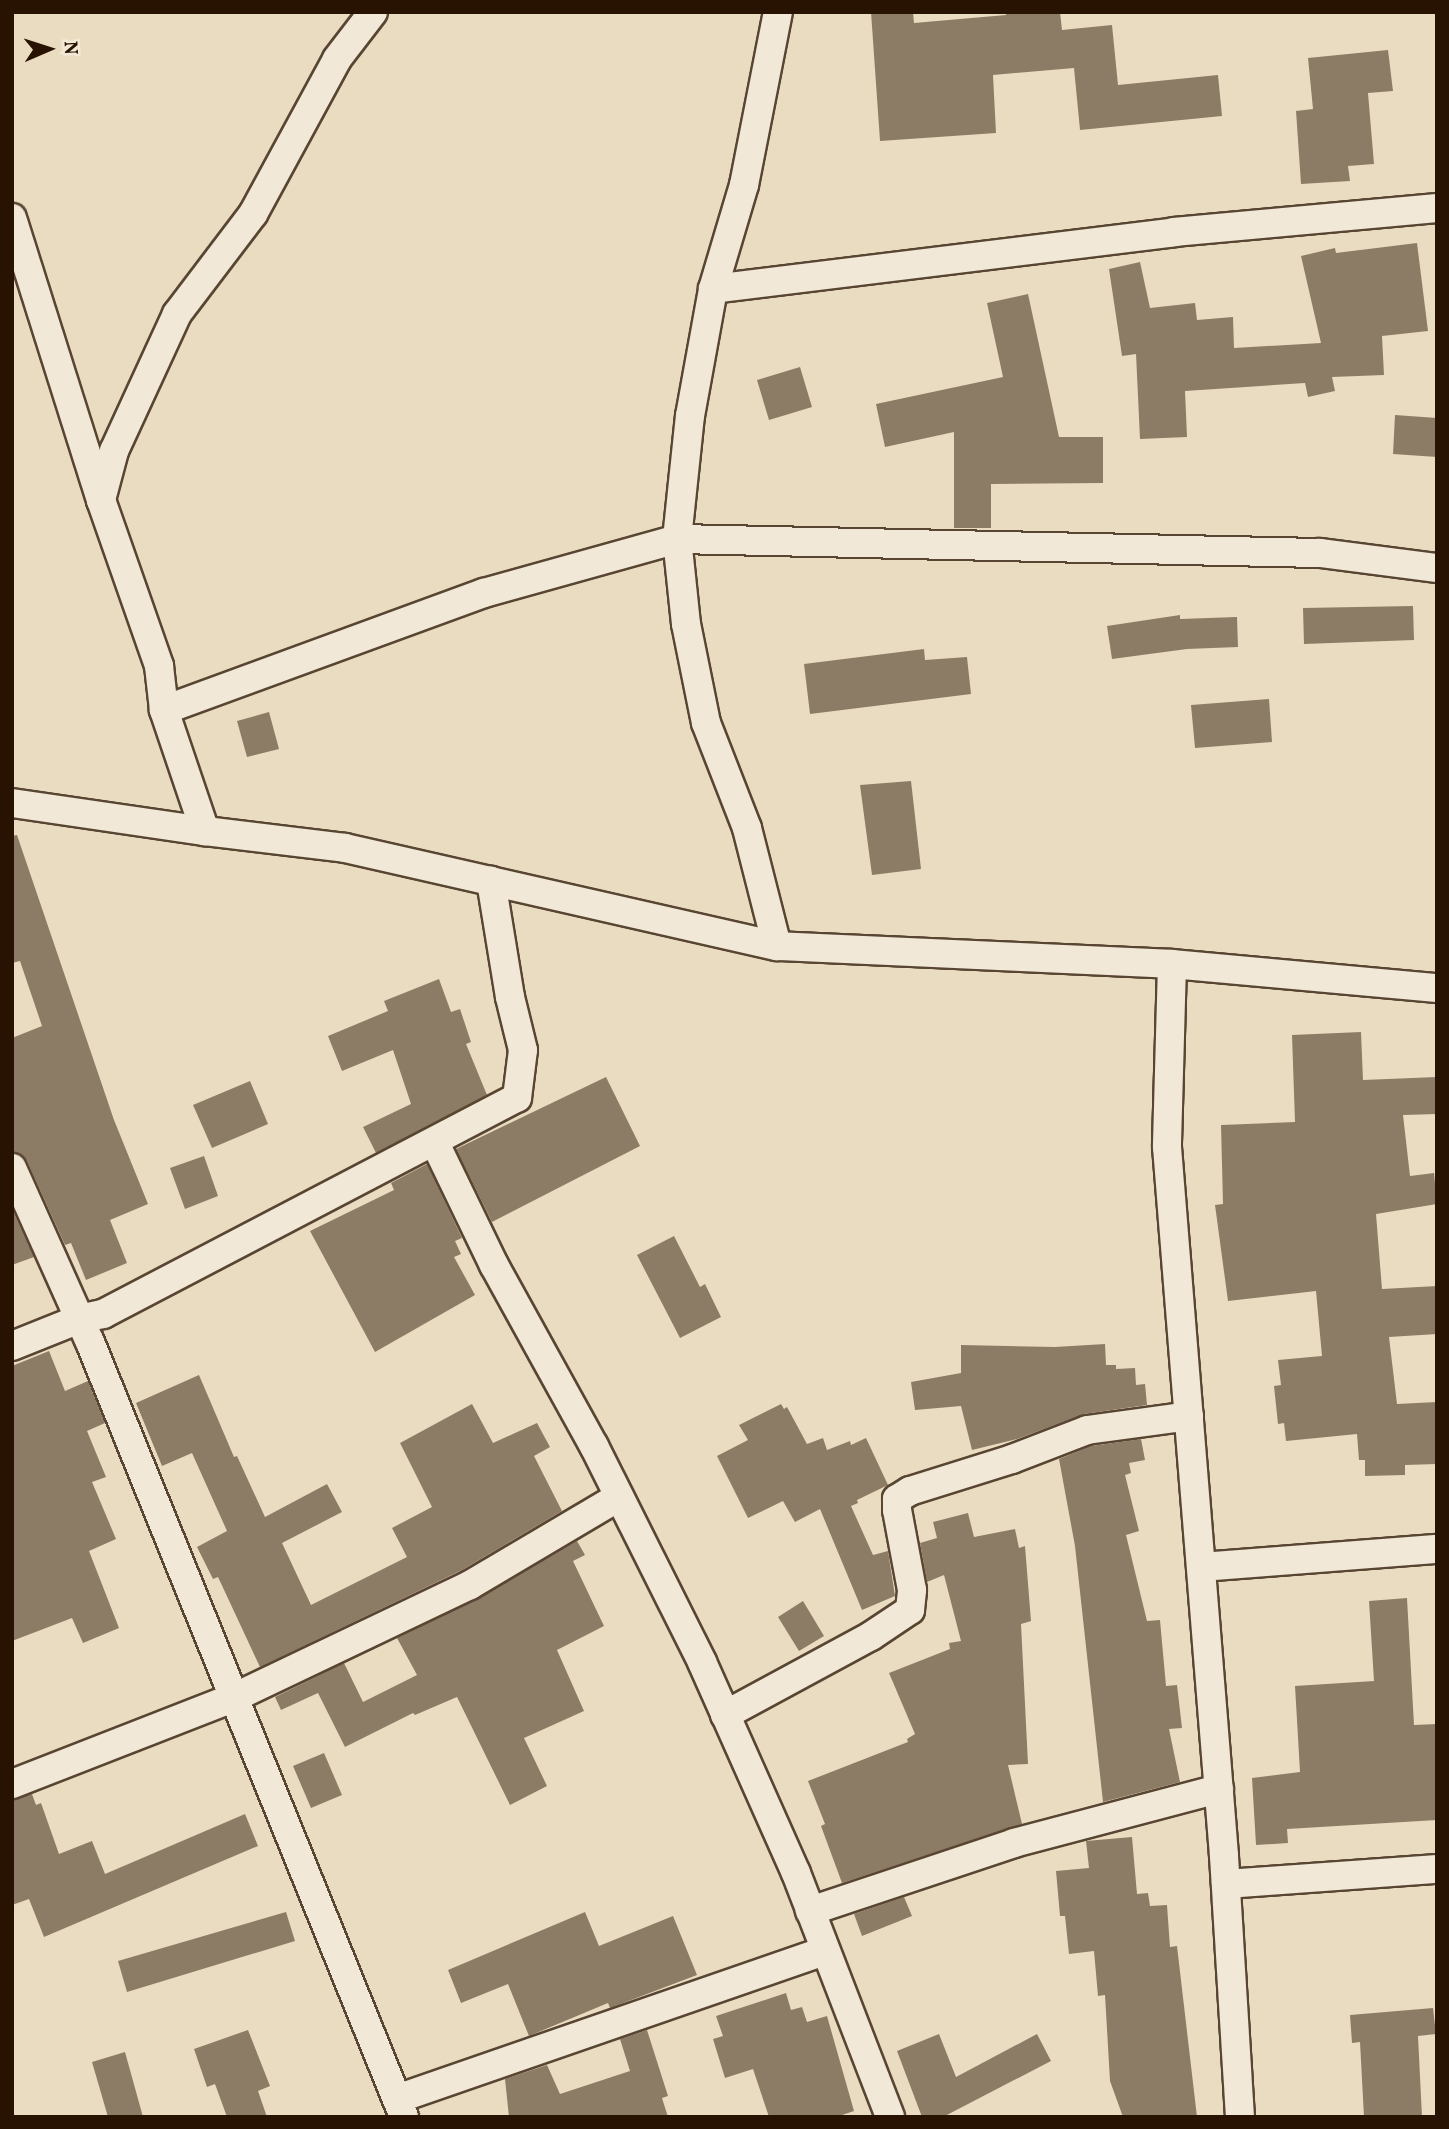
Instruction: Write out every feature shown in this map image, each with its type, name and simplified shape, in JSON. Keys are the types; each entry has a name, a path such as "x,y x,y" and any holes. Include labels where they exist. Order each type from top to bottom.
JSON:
{"street":[{"path":"101,500 114,452 177,314 253,214 337,59 373,12"},
{"path":"777,946 747,828 706,723 686,624 677,539 690,416 713,289 744,185 778,12"},
{"path":"713,289 1174,232 1437,208"},
{"path":"12,218 101,500 159,666 164,710 205,831"},
{"path":"164,710 484,593 677,539 1320,553 1437,568"},
{"path":"12,803 345,848 777,946 1172,964 1437,988"},
{"path":"12,1346 79,1319 103,1314 517,1098 523,1050 510,997 491,881"},
{"path":"1172,964 1167,1147 1219,1789 1240,2117"},
{"path":"435,1143 494,1265 619,1497 725,1714 810,1911 890,2117"},
{"path":"12,1168 79,1319 401,2108 824,1951"},
{"path":"725,1714 871,1636 910,1610 912,1590 897,1499 910,1490 1013,1459 1087,1430 1189,1416"},
{"path":"12,1784 235,1697 470,1585 619,1497"},
{"path":"1202,1567 1437,1549"},
{"path":"810,1911 1014,1843 1219,1789"},
{"path":"1226,1884 1437,1869"}],"building":[{"path":"871,12 913,12 914,23 1006,15 1006,12 1060,12 1062,30 1112,25 1118,85 1218,75 1222,116 1080,130 1074,68 993,75 996,133 880,141"},
{"path":"1388,50 1393,91 1368,93 1374,164 1348,166 1350,181 1301,184 1296,111 1313,109 1308,58"},
{"path":"1417,243 1428,331 1382,336 1384,375 1332,377 1335,391 1308,397 1305,383 1185,391 1187,437 1140,439 1136,354 1122,356 1109,269 1140,262 1150,308 1195,303 1197,320 1233,317 1234,348 1321,343 1301,256 1335,248 1336,253"},
{"path":"1028,294 1059,437 1103,437 1103,483 991,484 991,528 954,528 954,432 885,447 876,404 1003,377 987,303"},
{"path":"800,367 812,407 769,420 757,380"},
{"path":"1395,415 1437,418 1437,457 1393,454"},
{"path":"1413,606 1414,640 1304,644 1303,608"},
{"path":"1180,615 1180,619 1237,617 1238,647 1187,649 1112,659 1107,626"},
{"path":"924,649 925,660 967,657 971,694 810,714 804,664"},
{"path":"1269,699 1272,742 1195,748 1191,705"},
{"path":"269,712 279,749 247,757 237,721"},
{"path":"911,781 921,869 872,875 860,785"},
{"path":"17,835 114,1120 148,1204 110,1220 127,1263 86,1280 71,1243 65,1245 27,1161 21,1154 12,1152 12,1038 42,1026 20,961 12,963 12,836"},
{"path":"439,979 451,1012 460,1009 471,1042 466,1044 487,1095 376,1153 363,1127 411,1104 393,1050 342,1071 328,1036 388,1011 384,1001"},
{"path":"1361,1032 1363,1080 1437,1077 1437,1114 1403,1115 1410,1176 1434,1173 1437,1204 1376,1214 1382,1289 1437,1286 1437,1334 1389,1337 1397,1404 1437,1402 1437,1464 1405,1465 1405,1475 1365,1476 1365,1460 1359,1460 1357,1434 1286,1441 1284,1423 1278,1424 1274,1386 1281,1385 1278,1360 1322,1356 1316,1291 1228,1301 1215,1205 1223,1204 1221,1125 1295,1122 1292,1035"},
{"path":"606,1077 640,1146 492,1222 456,1149"},
{"path":"250,1081 268,1124 212,1148 193,1105"},
{"path":"204,1156 218,1196 185,1209 170,1168"},
{"path":"427,1164 462,1238 455,1241 461,1254 454,1257 475,1295 375,1352 310,1231 394,1190 391,1183"},
{"path":"12,1209 34,1257 12,1265"},
{"path":"674,1236 700,1287 705,1284 721,1317 680,1338 637,1255"},
{"path":"1105,1344 1106,1365 1116,1365 1116,1369 1135,1368 1136,1385 1145,1384 1147,1405 1084,1414 1017,1439 972,1450 961,1406 915,1410 911,1382 961,1373 961,1345 1055,1347"},
{"path":"49,1351 65,1391 88,1381 105,1423 87,1431 106,1477 92,1482 116,1539 89,1551 119,1628 83,1643 72,1618 12,1641 12,1366"},
{"path":"199,1375 234,1457 237,1456 265,1517 327,1484 342,1512 282,1543 311,1605 407,1557 392,1528 432,1507 400,1443 472,1404 493,1443 537,1423 550,1447 534,1456 562,1511 462,1570 260,1667 218,1577 213,1579 197,1547 227,1531 192,1453 162,1466 136,1403"},
{"path":"781,1404 784,1409 787,1407 807,1444 823,1438 827,1450 850,1441 851,1445 866,1438 888,1485 857,1500 858,1503 851,1506 873,1555 888,1551 895,1596 862,1610 820,1509 795,1522 783,1501 748,1518 717,1456 748,1440 739,1425"},
{"path":"1141,1439 1145,1460 1129,1463 1131,1473 1125,1475 1139,1531 1126,1535 1147,1621 1160,1620 1166,1686 1177,1685 1182,1728 1169,1729 1180,1782 1103,1802 1075,1546 1059,1459 1091,1446"},
{"path":"968,1513 974,1537 1015,1529 1019,1548 1025,1546 1031,1621 1021,1624 1028,1764 1008,1765 1022,1824 842,1883 821,1826 825,1824 808,1781 908,1742 907,1739 915,1734 889,1673 950,1649 949,1643 961,1641 944,1575 927,1582 920,1543 937,1538 933,1522"},
{"path":"577,1541 585,1555 573,1561 604,1626 557,1650 584,1711 524,1738 547,1786 510,1805 457,1697 415,1715 413,1713 345,1747 318,1693 281,1710 275,1697 344,1663 363,1702 417,1675 397,1638 478,1599"},
{"path":"1407,1598 1414,1725 1437,1724 1437,1820 1287,1829 1288,1843 1256,1845 1252,1778 1300,1772 1295,1686 1374,1681 1369,1601"},
{"path":"803,1601 824,1636 799,1651 778,1617"},
{"path":"324,1753 342,1795 311,1808 293,1766"},
{"path":"32,1794 36,1805 41,1803 59,1854 92,1841 105,1874 245,1814 258,1846 44,1937 29,1899 12,1905 12,1800"},
{"path":"1132,1837 1137,1894 1148,1893 1150,1906 1167,1905 1170,1947 1177,1946 1197,2117 1123,2117 1110,2081 1105,1995 1098,1996 1094,1951 1069,1954 1065,1916 1060,1916 1056,1871 1089,1868 1086,1841"},
{"path":"904,1897 912,1916 862,1936 854,1914"},
{"path":"286,1912 295,1941 127,1992 118,1961"},
{"path":"585,1912 599,1946 673,1916 697,1975 610,2008 608,2003 529,2036 508,1984 461,2003 448,1970"},
{"path":"786,1993 791,2010 802,2007 807,2022 827,2016 854,2111 836,2117 769,2117 753,2069 725,2078 713,2039 723,2036 716,2016"},
{"path":"1433,2008 1436,2034 1418,2036 1422,2117 1364,2117 1360,2042 1352,2043 1350,2015"},
{"path":"248,2030 270,2086 258,2091 267,2117 227,2117 215,2084 207,2087 194,2049"},
{"path":"647,2030 668,2096 662,2098 668,2117 509,2117 505,2079 547,2065 560,2094 630,2071 620,2039"},
{"path":"939,2034 956,2077 1037,2034 1051,2061 943,2117 922,2117 897,2051"},
{"path":"125,2052 143,2117 108,2117 92,2062"}]}
